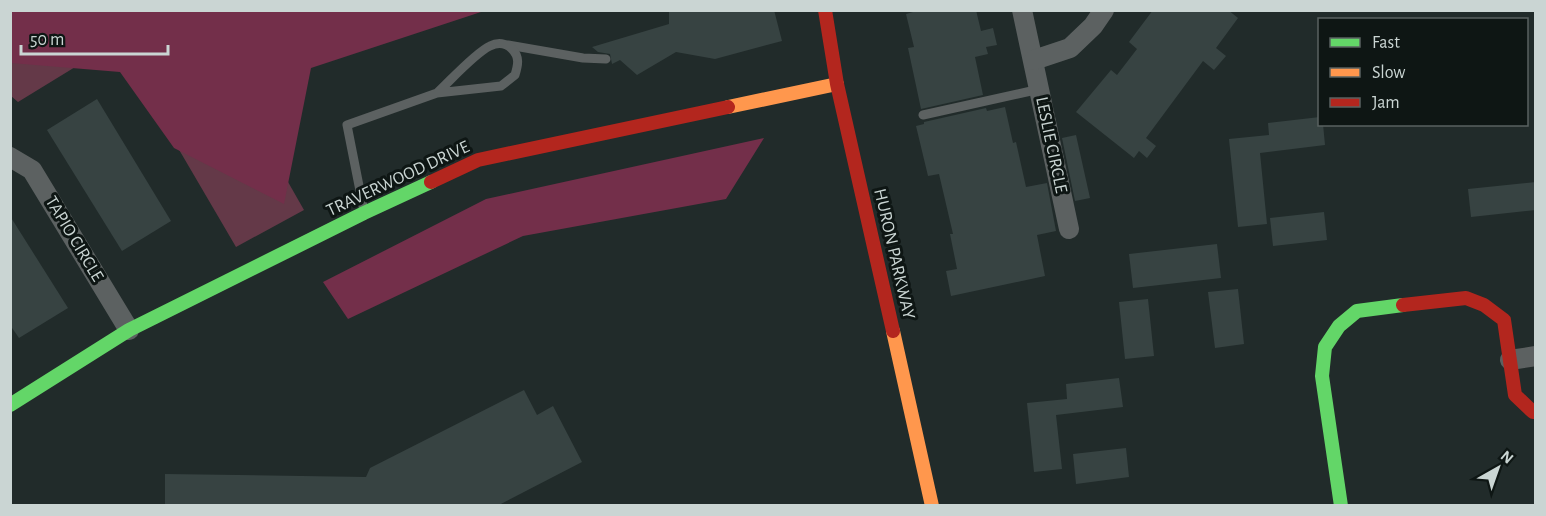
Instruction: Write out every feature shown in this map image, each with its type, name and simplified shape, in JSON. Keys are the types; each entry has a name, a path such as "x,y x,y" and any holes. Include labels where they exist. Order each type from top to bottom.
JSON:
{"street":[{"name":"HURON PARKWAY","path":"825,10 837,84 932,506"},
{"name":"LESLIE CIRCLE","path":"1022,10 1069,230"},
{"path":"1034,60 1070,48 1093,26 1104,10"},
{"name":"TRAVERWOOD DRIVE","path":"13,397 129,330 364,213 478,160 837,84"},
{"name":"TAPIO CIRCLE","path":"10,157 32,170 129,330"},
{"path":"1341,506 1322,376 1325,347 1339,326 1357,311 1466,298 1484,305 1504,320 1515,395 1533,412 1536,412"},
{"path":"1510,360 1536,356"}],"lane":[{"path":"437,93 491,45 508,45 583,58 606,58"},
{"path":"364,213 346,125 437,93 501,86 515,75 518,58 515,51 508,45"},
{"path":"923,115 1040,89"}],"shaded area":[{"path":"10,11 484,11 311,68 284,204 174,148 120,72 11,63"},
{"path":"11,11 202,31 304,210 236,247 116,42 18,102 11,96"},
{"path":"764,138 726,199 523,236 348,319 323,282 486,199"}],"building":[{"path":"669,10 774,10 782,41 715,59 676,52 637,75 620,60 612,64 610,54 598,52 592,47 669,24"},
{"path":"912,10 976,10 981,31 993,28 997,45 986,47 988,54 975,57 983,95 921,109 908,48 914,47 906,14 913,12"},
{"path":"1153,10 1228,10 1238,18 1216,48 1226,56 1214,70 1203,61 1146,138 1156,146 1147,158 1139,151 1134,158 1076,112 1111,70 1117,75 1137,49 1129,42"},
{"path":"97,99 171,221 122,251 47,130"},
{"path":"1005,107 1026,187 1047,183 1056,231 1037,235 1045,276 951,296 946,271 957,269 950,234 953,234 939,174 928,176 916,126 924,122 986,108 987,111"},
{"path":"1318,117 1318,126 1323,126 1325,145 1260,153 1267,224 1238,227 1229,139 1269,135 1268,123"},
{"path":"1076,135 1090,198 1075,201 1062,138"},
{"path":"1536,182 1536,210 1471,217 1468,189"},
{"path":"1324,212 1327,240 1273,246 1270,218"},
{"path":"10,216 68,308 19,338 10,325"},
{"path":"1217,244 1221,278 1133,288 1129,254"},
{"path":"1238,289 1244,344 1215,348 1208,292"},
{"path":"1148,299 1154,356 1125,359 1119,302"},
{"path":"1119,378 1123,407 1056,415 1062,469 1034,472 1027,403 1067,399 1066,384"},
{"path":"524,390 537,415 553,406 582,462 497,506 165,506 165,474 366,477 370,468"},
{"path":"1126,448 1129,477 1076,484 1073,454"}],"traffic: fast":[{"path":"10,405 129,330 431,182"},
{"path":"1341,506 1322,376 1325,347 1339,326 1357,311 1403,305"}],"traffic: slow":[{"path":"728,107 837,84"},
{"path":"893,331 932,506"}],"traffic: jam":[{"path":"825,10 837,84 893,331"},
{"path":"431,182 478,160 728,107"},
{"path":"1403,305 1466,298 1484,305 1504,320 1515,395 1533,412 1536,412"}]}
